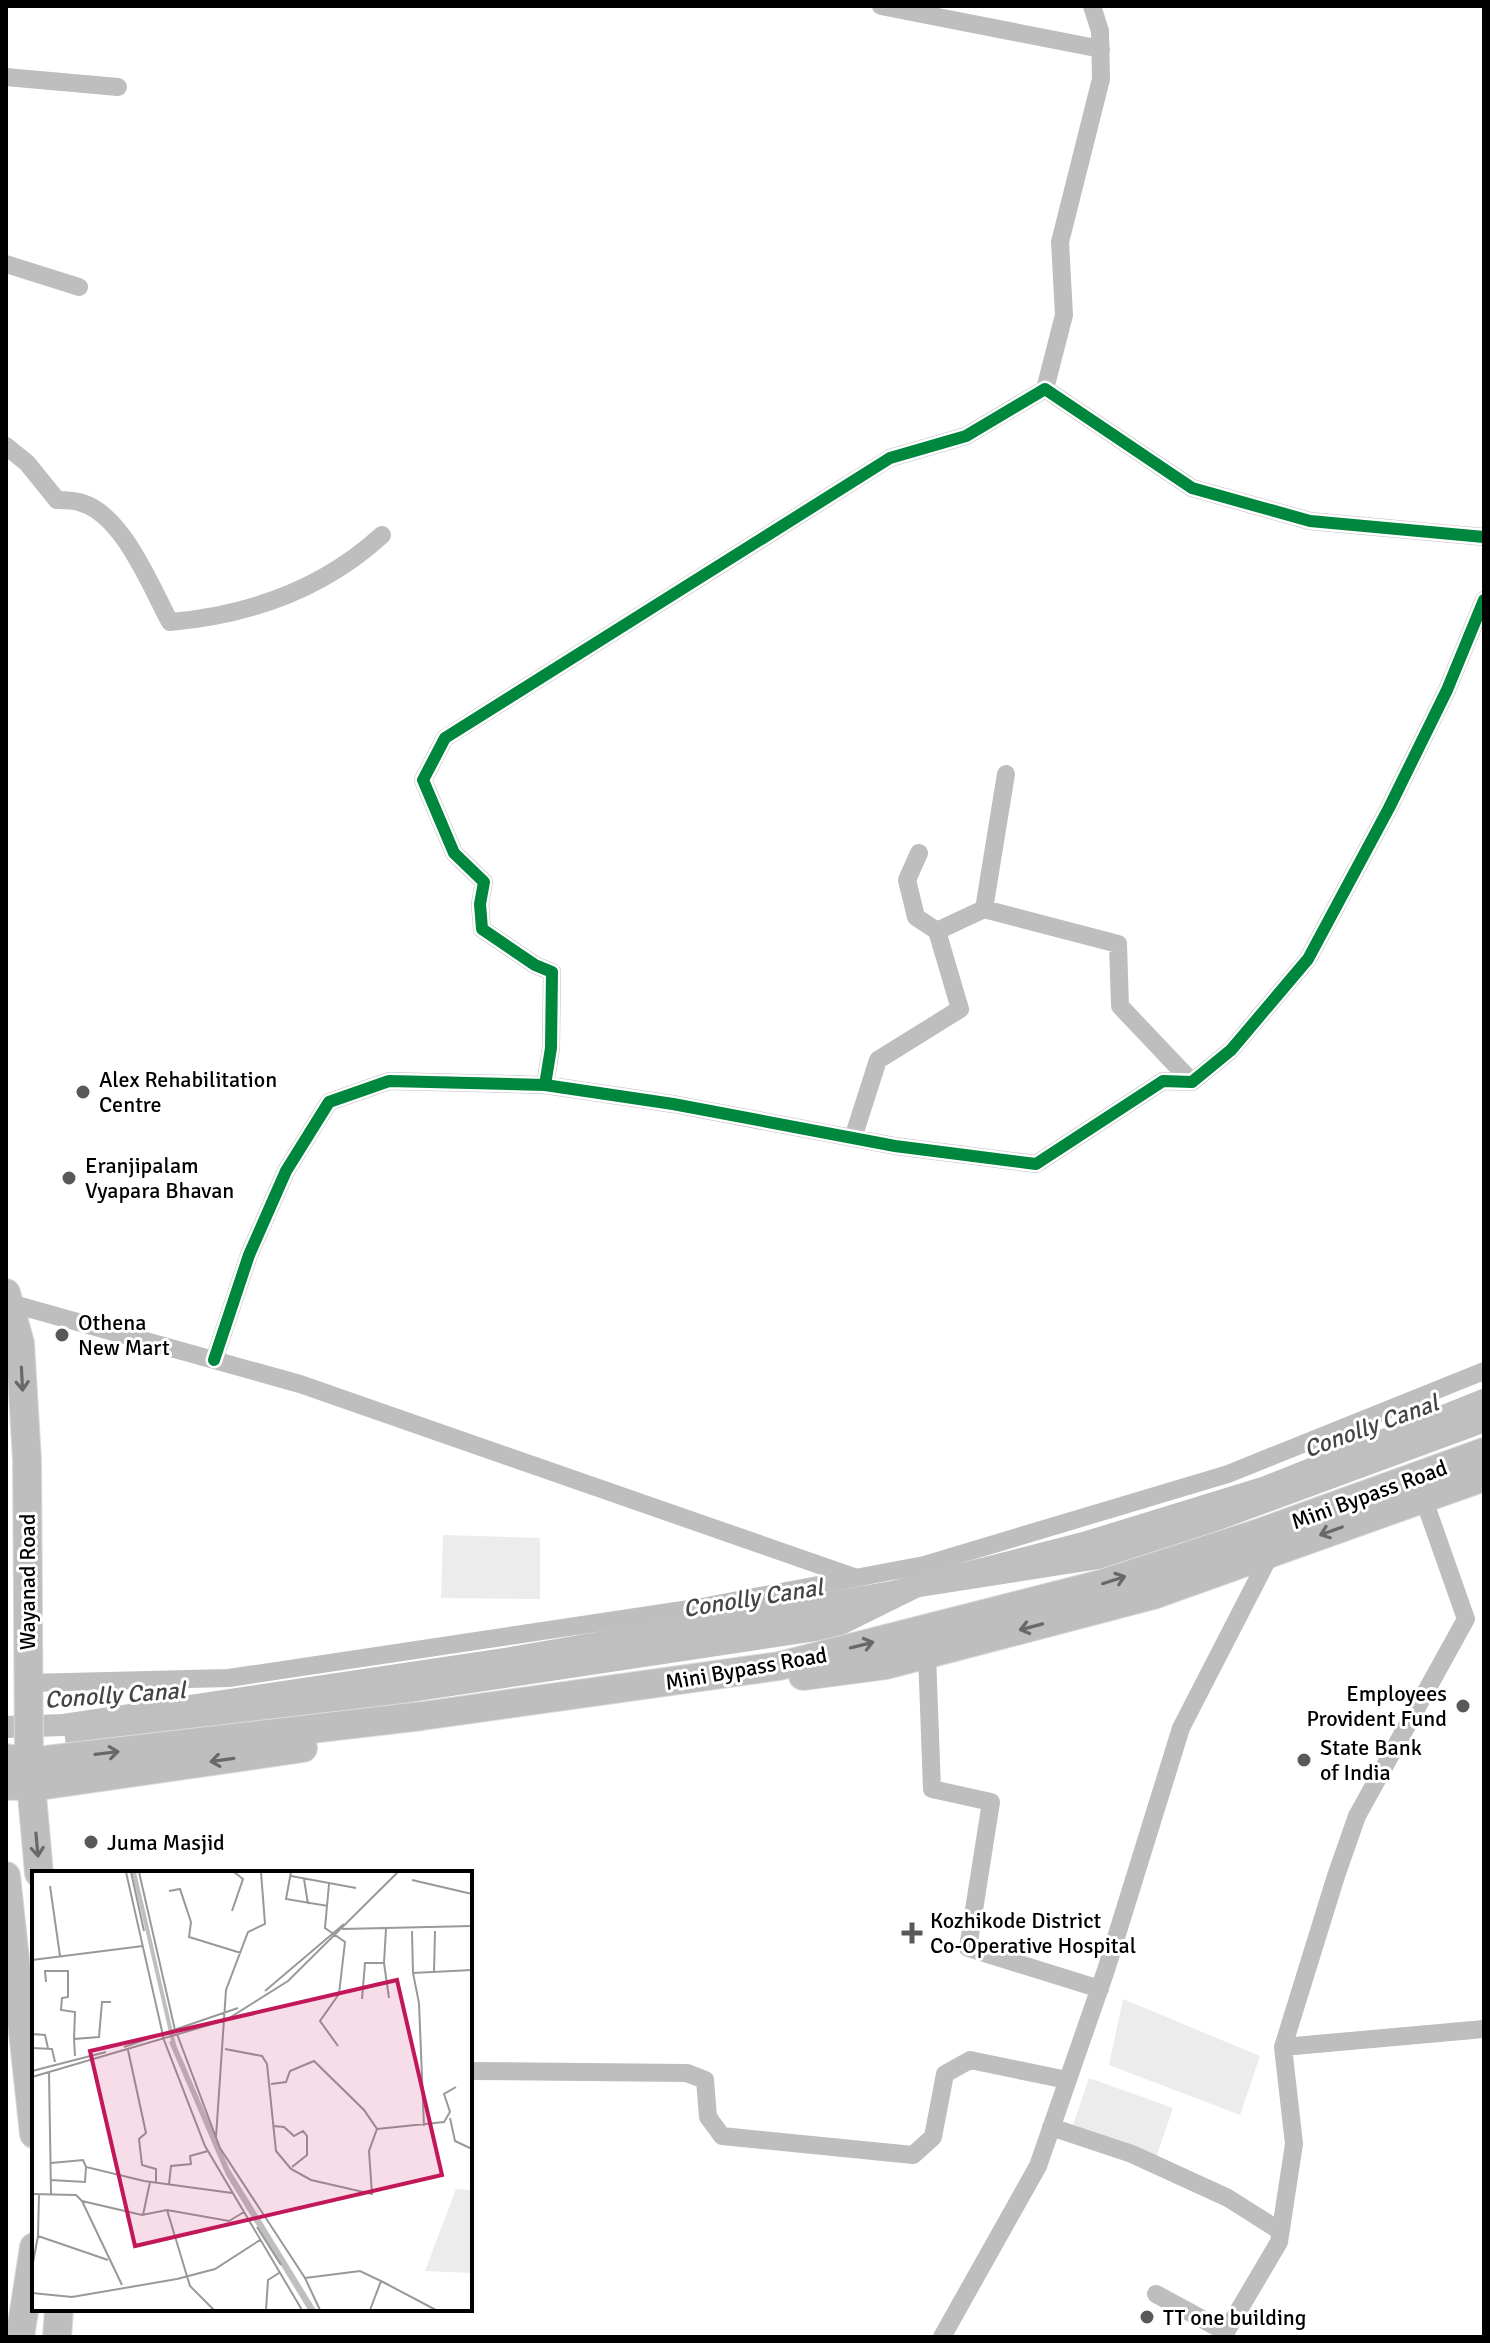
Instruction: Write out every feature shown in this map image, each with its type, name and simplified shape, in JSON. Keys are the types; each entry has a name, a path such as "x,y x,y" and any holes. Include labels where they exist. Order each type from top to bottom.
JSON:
{"main road":[{"name":"Wayanad Road","path":"7,1299 20,1343 27,1460 27,1683 18,1773 39,1871"},
{"name":"Mini Bypass Road","path":"18,1773 779,1666 1101,1584 1274,1528 1484,1452"},
{"name":"Mini Bypass Road","path":"18,1773 886,1665 1153,1595 1484,1477"},
{"path":"6,1876 32,2116"},
{"path":"20,2337 32,2260"},
{"path":"57,2337 59,2311"}],"street":[{"path":"881,6 1101,49"},
{"path":"545,1085 551,1048 552,972 535,965 482,929 480,904 484,882 454,853 423,780 445,738 890,458 966,436 1045,389 1064,315 1060,242 1101,79 1100,31 1092,6"},
{"path":"6,77 118,87"},
{"path":"6,264 79,287"},
{"path":"1045,389 1192,488 1310,521 1484,537"},
{"path":"6,446 27,463 57,500 83,503 118,532 145,568 170,622 244,610 304,590 357,558 382,535"},
{"path":"214,1360 249,1255 286,1171 329,1102 389,1081 545,1085 673,1104 853,1138 1036,1164 1163,1081 1192,1082 1231,1050 1308,959 1389,808 1447,690 1484,600"},
{"path":"984,909 1006,774"},
{"path":"853,1138 878,1060 960,1009 937,931 916,917 907,880 919,853"},
{"path":"937,931 984,909 1118,944 1120,1006 1192,1082"},
{"path":"7,1299 300,1384 856,1578"},
{"path":"27,1683 229,1678 696,1608 924,1565 1228,1474 1484,1371"},
{"path":"1156,2294 1224,2334 1279,2242 1294,2144 1283,2047 1357,1816 1466,1619 1423,1497"},
{"path":"942,2337 1038,2166 1100,1989 1181,1728 1271,1553"},
{"path":"927,1654 932,1789 991,1802 968,1948 1100,1989"},
{"path":"1283,2047 1484,2029"},
{"path":"472,2071 687,2073 705,2080 708,2117 722,2136 913,2155 933,2137 945,2074 970,2060 1067,2080"},
{"path":"1051,2127 1132,2154 1228,2198 1280,2231"}],"shaded area":[{"path":"1484,1388 1484,1433 1125,1565 920,1597 837,1638 67,1754 62,1714 504,1648 891,1581 1082,1532 1261,1477"},
{"path":"443,1535 540,1538 540,1599 441,1598"},
{"path":"1123,1999 1260,2056 1240,2115 1109,2065"},
{"path":"1089,2078 1173,2108 1156,2158 1072,2128"}],"waterway":[{"name":"Conolly Canal","path":"6,1727 93,1724"}],"cycle path":[{"path":"545,1085 551,1048 552,972 535,965 482,929 480,904 484,882 454,853 423,780 445,738 890,458 966,436 1045,389 1192,488 1310,521 1484,537"},
{"path":"214,1360 249,1255 286,1171 329,1102 389,1081 545,1085 673,1104 895,1146 1036,1164 1163,1081 1192,1082 1231,1050 1308,959 1389,808 1447,690 1484,600"}],"place":[{"name":"Alex Rehabilitation Centre","path":"83,1092"},
{"name":"Eranjipalam Vyapara Bhavan","path":"69,1178"},
{"name":"Othena New Mart","path":"62,1335"},
{"name":"Employees Provident Fund","path":"1463,1706"},
{"name":"State Bank of India","path":"1304,1760"},
{"name":"Juma Masjid","path":"91,1842"},
{"name":"Kozhikode District Co-Operative Hospital","path":"912,1933"},
{"name":"TT one building","path":"1147,2317"}]}
